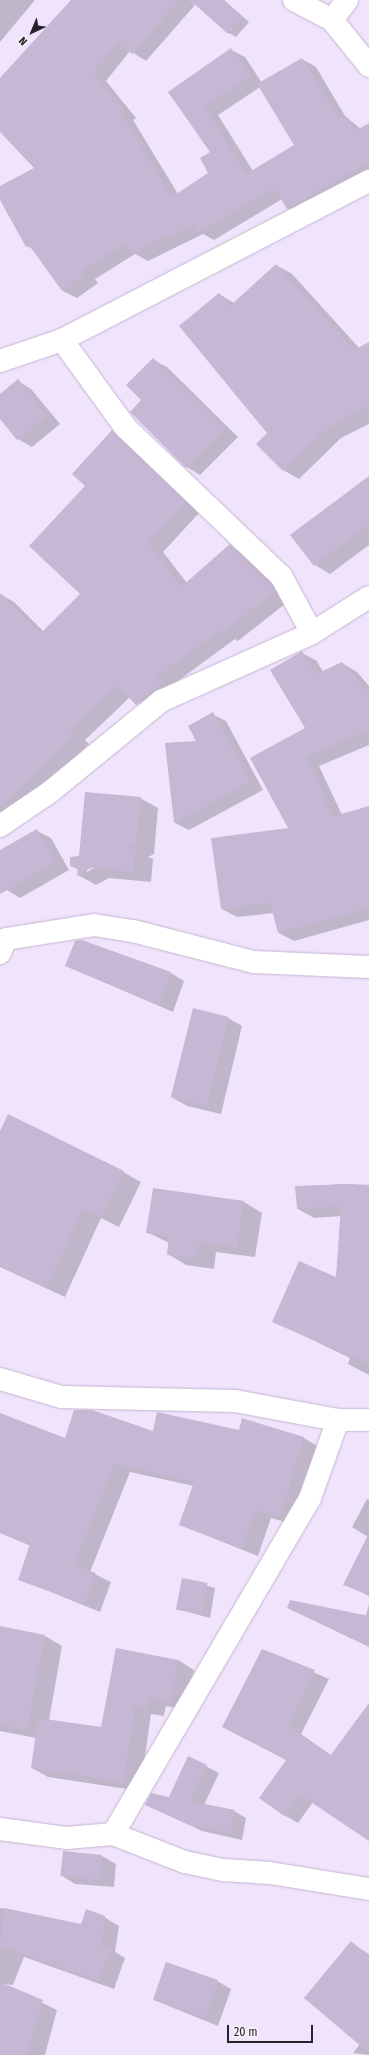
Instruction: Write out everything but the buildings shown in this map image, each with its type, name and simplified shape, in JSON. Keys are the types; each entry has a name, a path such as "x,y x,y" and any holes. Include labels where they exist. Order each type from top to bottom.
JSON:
{"street":[{"path":"294,0 332,20 369,66"},
{"path":"332,20 347,0"},
{"path":"0,361 62,340 369,181"},
{"path":"62,340 126,428 281,576 312,633"},
{"path":"0,826 50,792 161,701 312,633 369,597"},
{"path":"0,953 6,940 94,926 133,931 254,962 369,967"},
{"path":"0,1379 61,1397 235,1401 338,1420 369,1420"},
{"path":"113,1834 310,1498 338,1420"},
{"path":"0,1829 67,1838 113,1834 185,1862 208,1867 270,1873 369,1889"}]}
